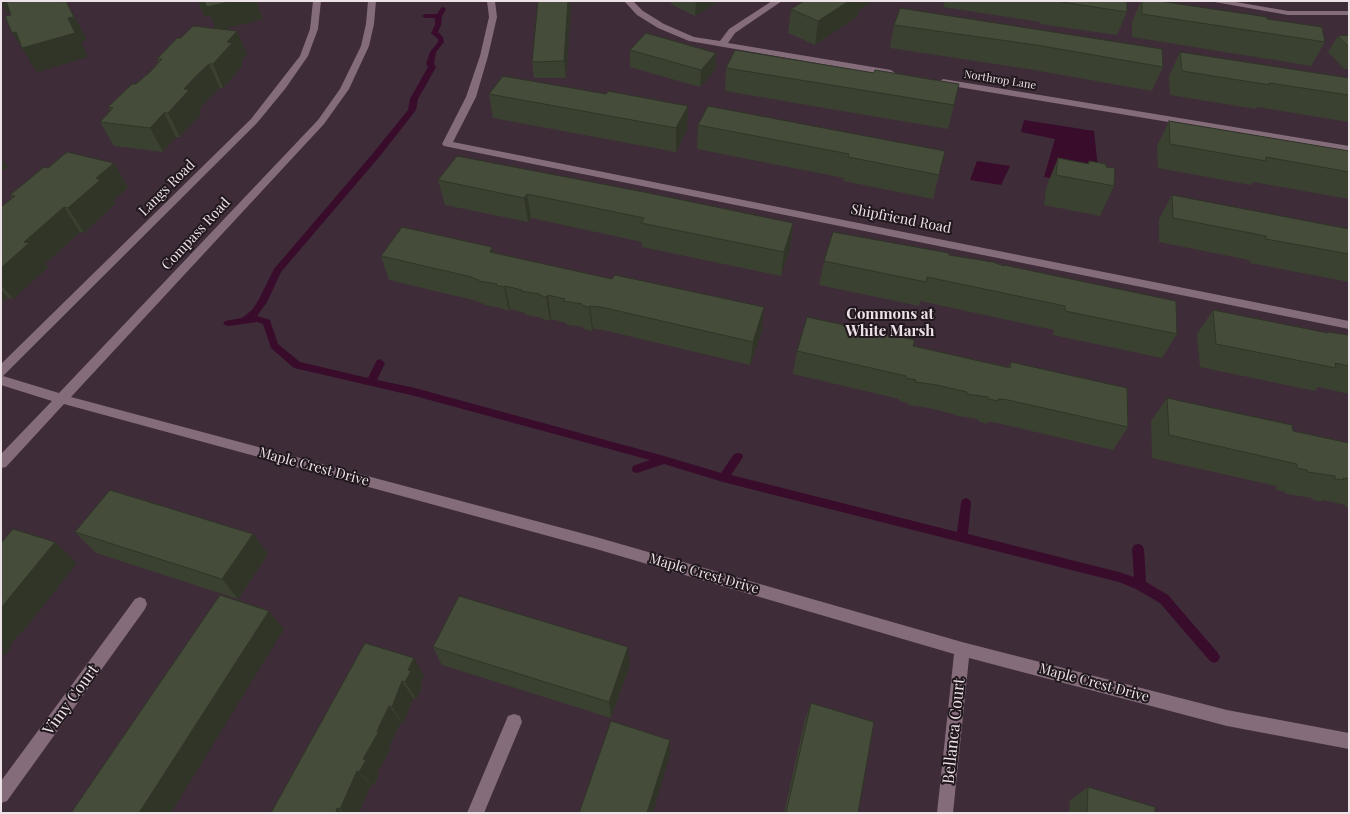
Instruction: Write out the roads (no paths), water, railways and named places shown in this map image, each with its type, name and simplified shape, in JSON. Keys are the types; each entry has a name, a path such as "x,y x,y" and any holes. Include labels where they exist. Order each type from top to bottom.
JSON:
{"street":[{"name":"Langs Road","path":"1,372 254,121 304,56 314,29 317,1"},
{"name":"Compass Road","path":"1,463 321,122 344,89 365,46 372,1"},
{"name":"Shipfriend Road","path":"491,1 493,16 484,56 471,97 456,131 446,144 699,193 1349,325"},
{"path":"628,1 640,13 675,33 692,39 905,75"},
{"path":"722,45 732,31 778,1"},
{"path":"1213,1 1288,13 1349,13"},
{"name":"Northrop Lane","path":"934,80 1349,149"},
{"name":"Maple Crest Drive","path":"1,380 62,399 596,543 962,649 1227,718 1349,741"},
{"name":"Vimy Court","path":"1,795 140,604"},
{"name":"Bellanca Court","path":"945,813 962,649"},
{"path":"475,813 514,722"}],"waterway":[{"path":"439,16 443,9"},
{"path":"425,16 439,16"},
{"path":"245,320 255,312 262,302 277,271 412,110 414,99 432,67 430,64 433,52 441,42 441,38 434,33 438,25 439,16"},
{"path":"228,323 257,319 267,322 274,346 297,365 371,382"},
{"path":"371,382 380,363"},
{"path":"371,382 415,392 664,460"},
{"path":"723,478 738,457"},
{"path":"637,469 664,460"},
{"path":"664,460 723,478"},
{"path":"723,478 962,538"},
{"path":"962,538 966,503"},
{"path":"962,538 1119,577 1140,585"},
{"path":"1138,549 1140,585"},
{"path":"1140,585 1164,599 1214,657"}],"district":[{"name":"Commons at White Marsh","path":"890,322"}]}
